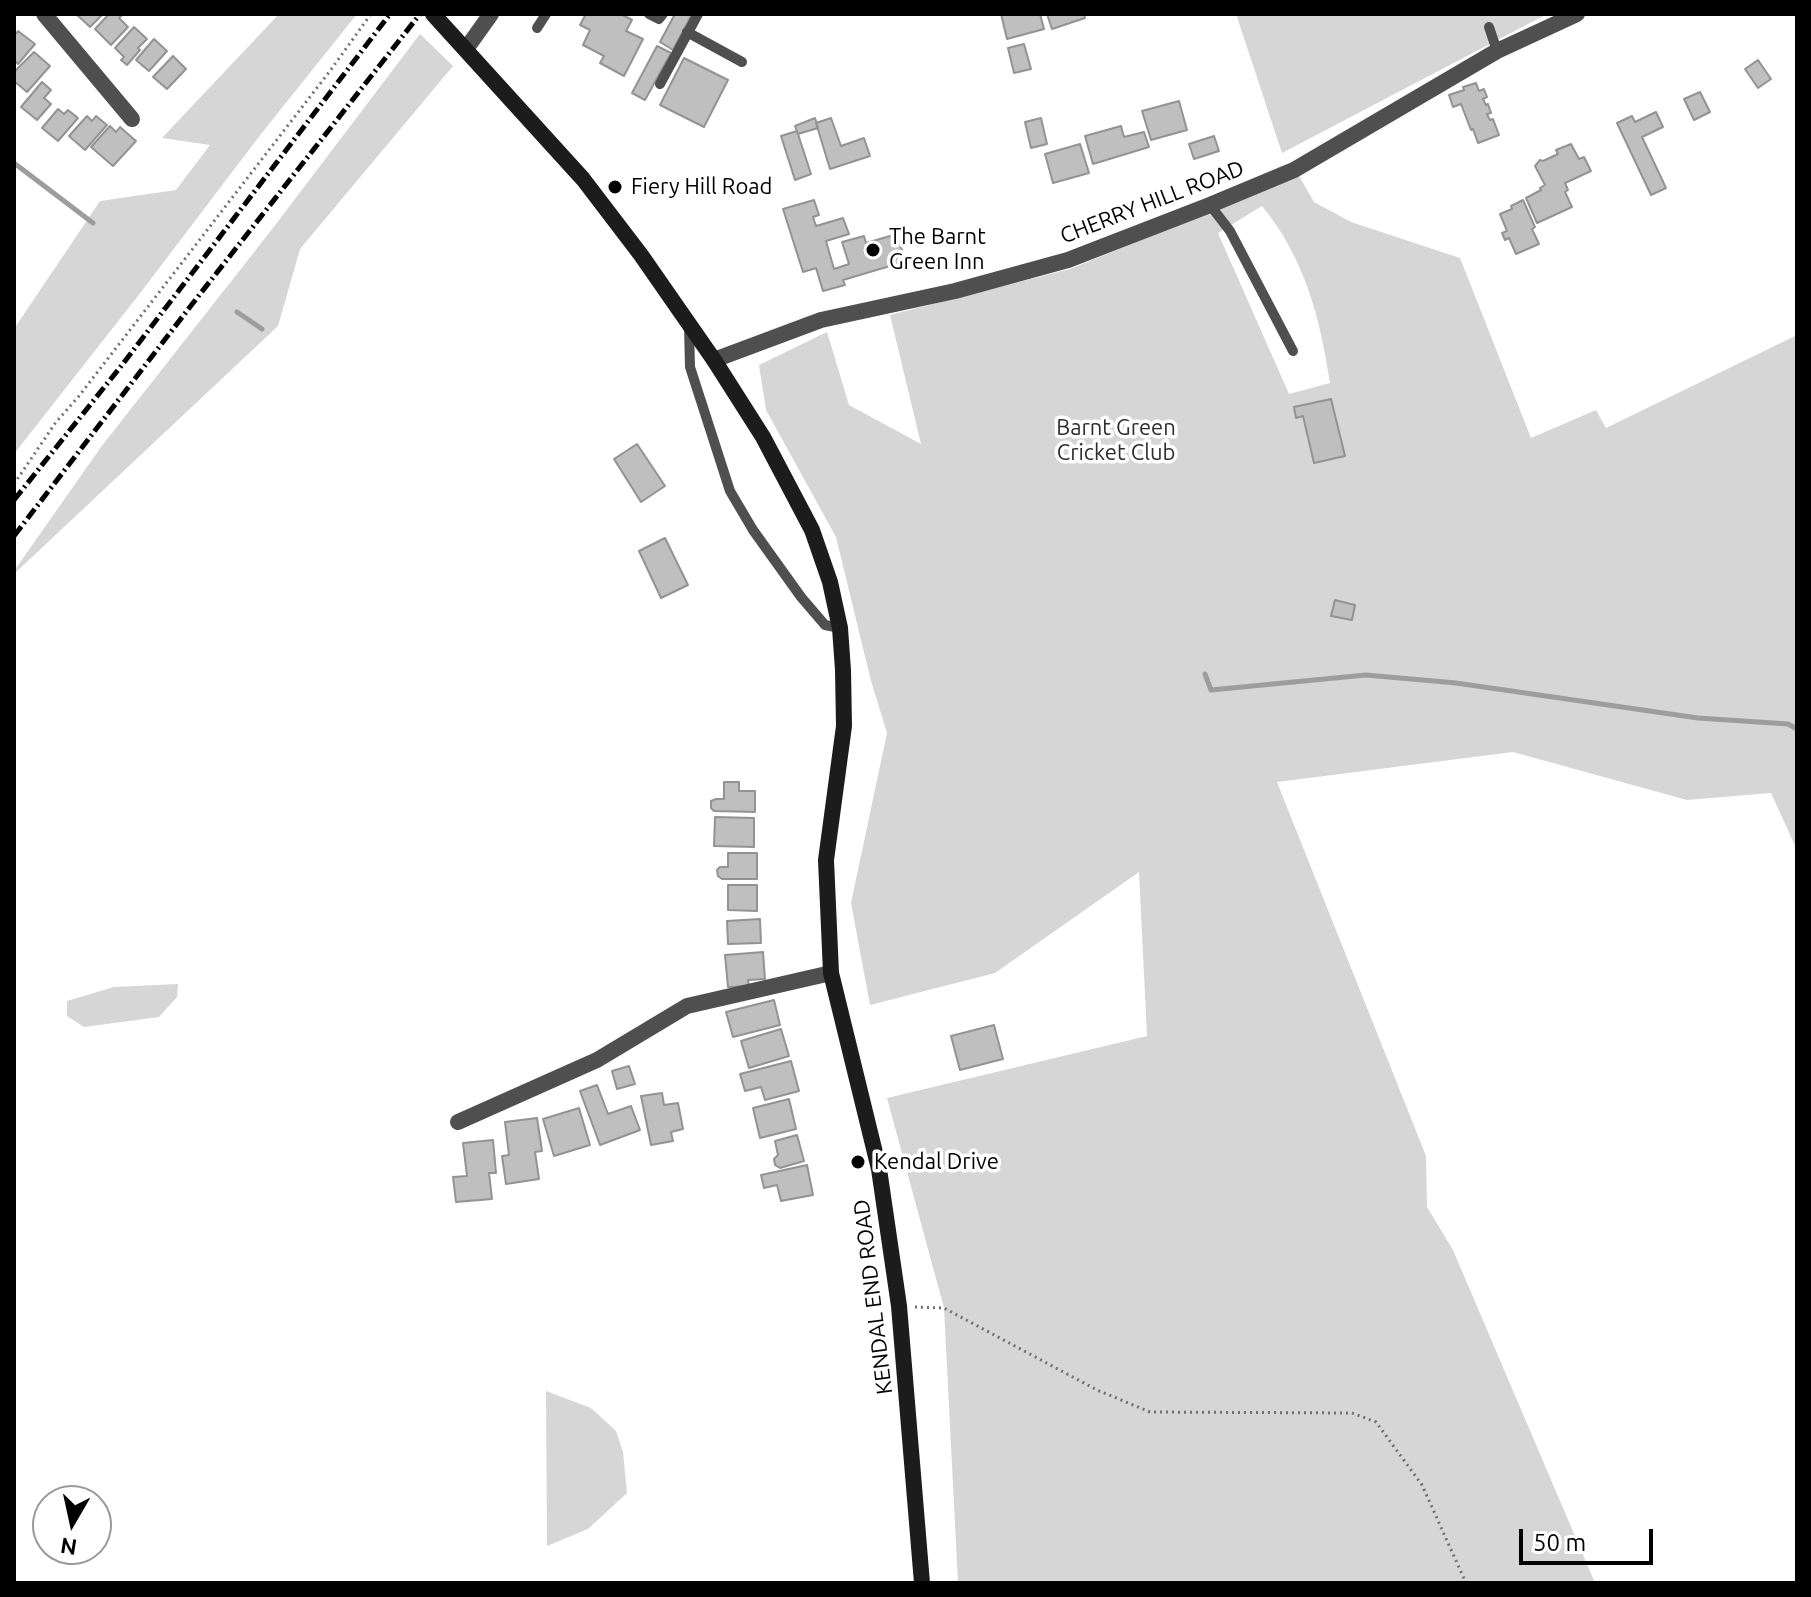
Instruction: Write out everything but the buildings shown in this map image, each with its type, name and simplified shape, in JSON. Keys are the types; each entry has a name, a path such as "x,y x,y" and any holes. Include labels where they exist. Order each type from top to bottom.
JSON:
{"main road":[{"name":"KENDAL END ROAD","path":"433,14 583,179 641,255 763,437 812,530 830,582 840,628 844,726 826,860 831,973 879,1169 899,1306 922,1583"}],"street":[{"path":"44,14 132,119"},
{"path":"466,49 491,14"},
{"name":"CHERRY HILL ROAD","path":"714,360 821,320 955,291 1068,260 1210,205 1298,168 1497,51 1577,14"},
{"path":"458,1122 597,1060 687,1006 831,973"}],"lane":[{"path":"537,28 546,14"},
{"path":"649,14 659,19 663,14"},
{"path":"660,84 698,14"},
{"path":"1489,27 1497,51"},
{"path":"687,32 742,62"},
{"path":"1210,205 1230,231 1293,351"},
{"path":"689,326 690,367 730,491 753,530 801,597 825,625 840,628"}],"path":[{"path":"14,484 56,422 311,96 371,14"},
{"path":"899,1306 944,1308 1097,1390 1150,1412 1352,1413 1376,1422 1422,1485 1466,1583"}],"green space":[{"path":"279,14 357,14 14,454 14,329 100,201 176,190 210,145 162,138"},
{"path":"1236,14 1547,14 1282,153"},
{"path":"420,34 453,66 300,249 278,326 14,574 101,447"},
{"name":"Barnt Green Cricket Club","path":"1299,176 1314,202 1351,222 1460,258 1531,438 1596,410 1606,428 1797,335 1797,850 1771,793 1687,800 1513,752 1277,782 1426,1156 1427,1207 1453,1250 1595,1583 958,1583 944,1308 887,1098 1147,1036 1139,872 995,973 870,1005 851,903 887,733 836,537 766,410 759,365 827,332 849,405 921,444 890,315 1070,269","holes":["1262,206 1277,226 1308,290 1330,383 1289,394 1218,233"]},
{"path":"178,984 177,997 159,1017 84,1027 67,1016 67,1001 114,987"},
{"path":"546,1391 591,1408 616,1431 623,1452 627,1493 588,1529 547,1546"}],"waterway":[{"path":"14,163 93,223"},
{"path":"237,312 262,329"},
{"path":"1205,674 1211,690 1366,675 1456,683 1698,718 1788,724 1797,729"}],"railway":[{"path":"14,500 122,365 390,14"},
{"path":"14,536 420,14"}],"place":[{"name":"Fiery Hill Road","path":"615,187"},
{"name":"The Barnt Green Inn","path":"873,250"},
{"name":"Kendal Drive","path":"858,1162"}]}
